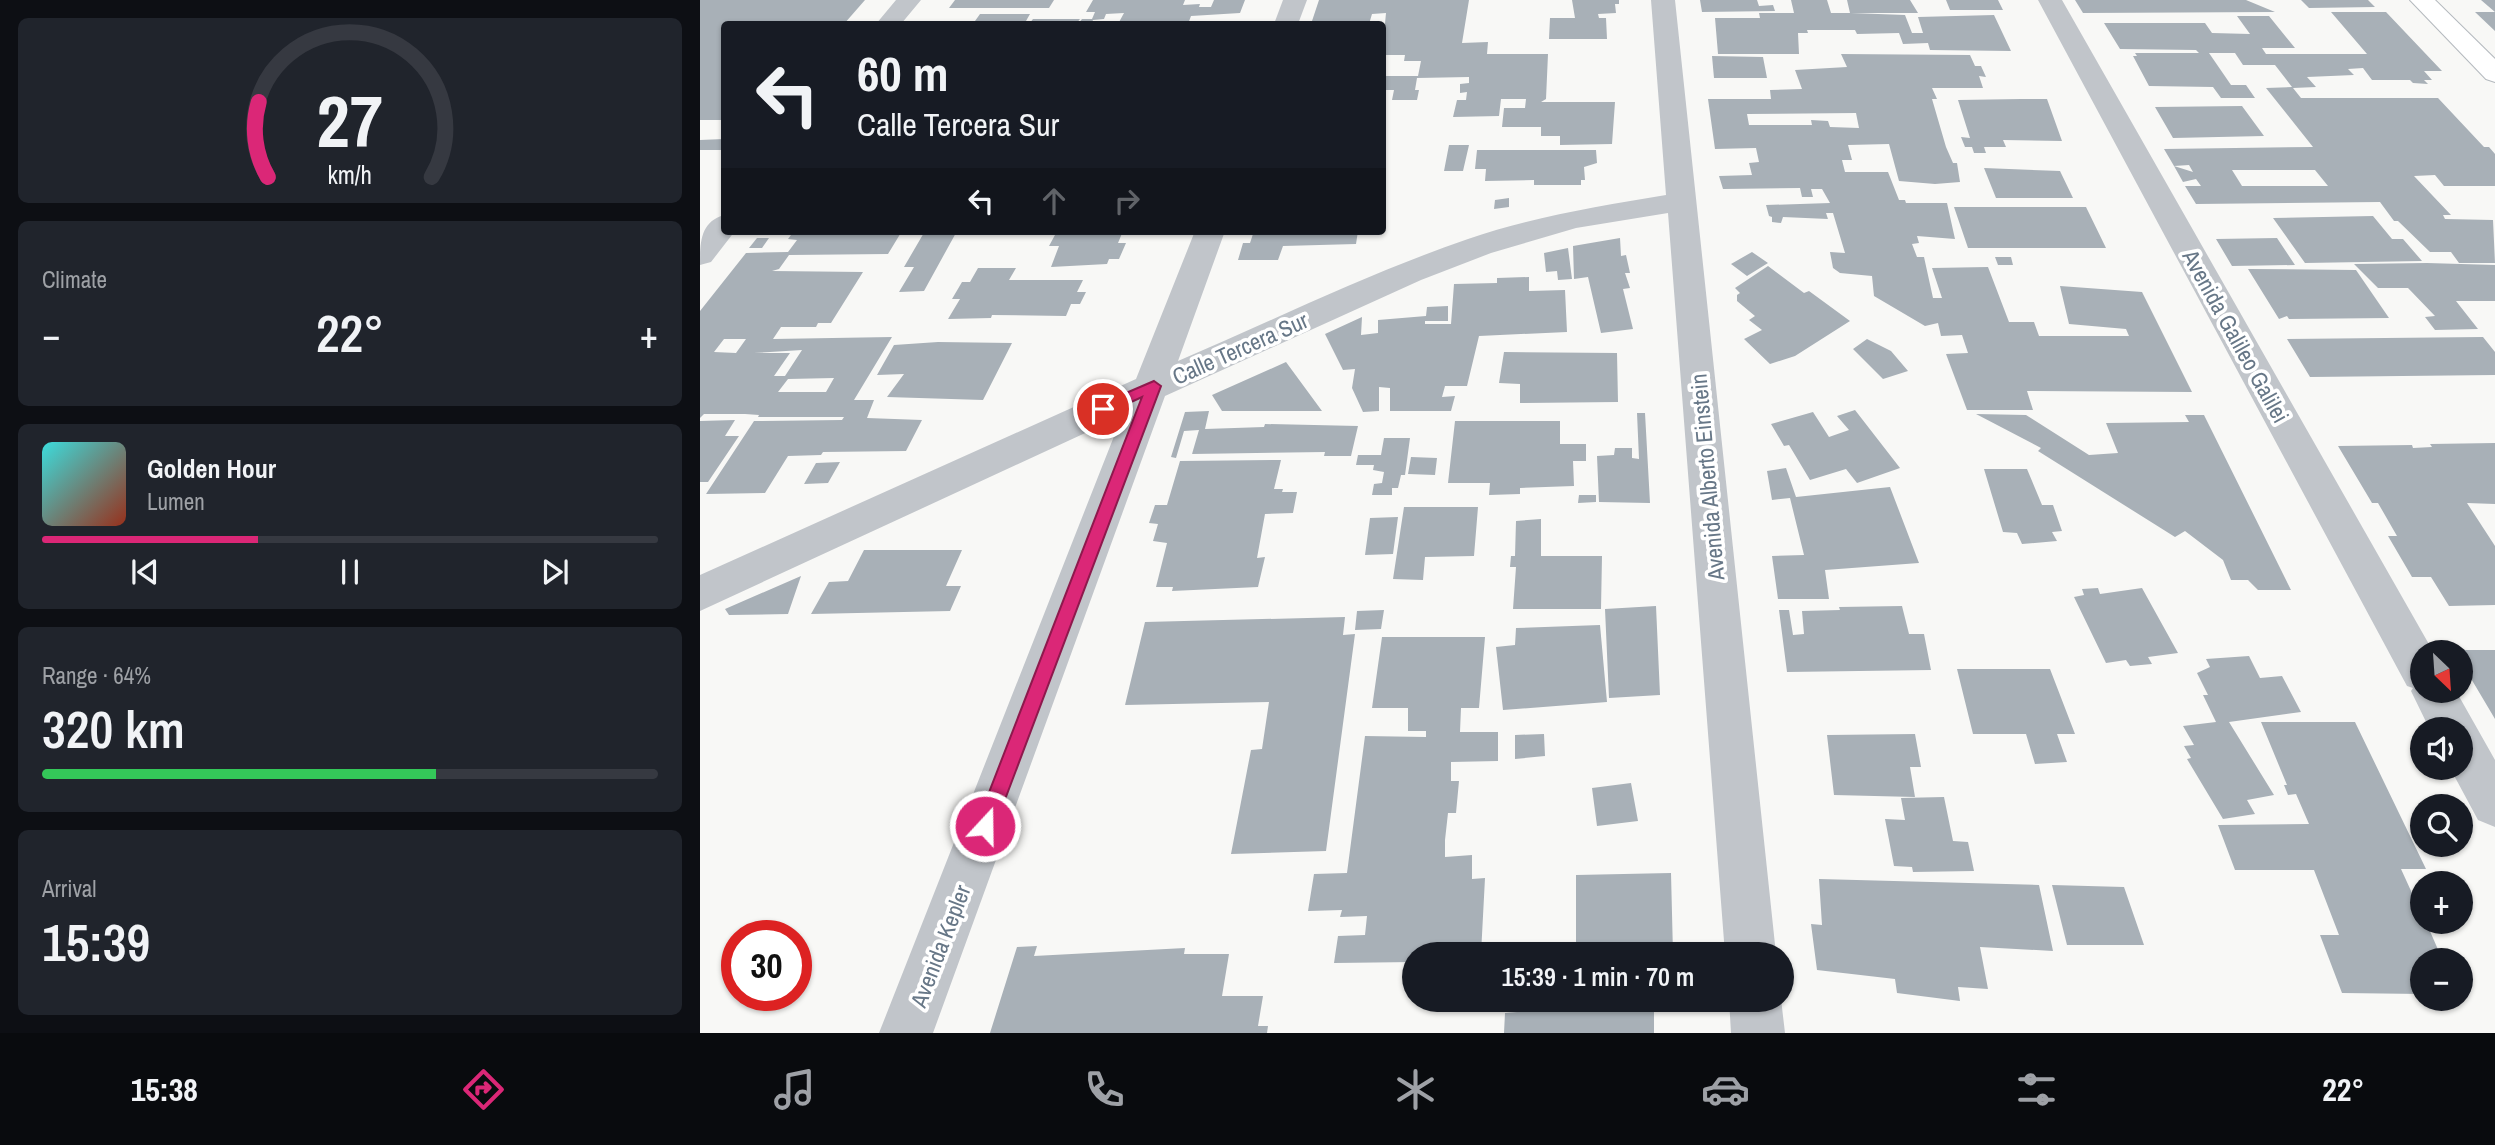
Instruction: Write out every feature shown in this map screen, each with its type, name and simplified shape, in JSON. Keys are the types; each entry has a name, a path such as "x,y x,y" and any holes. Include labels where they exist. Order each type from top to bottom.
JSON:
{"main road":[{"path":"2422,0 2495,74"}],"street":[{"path":"891,21 909,0"},
{"path":"1287,21 1295,0"},
{"name":"Avenida Alberto Einstein","path":"1663,0 1750,942"},
{"name":"Avenida Galileo Galilei","path":"2050,0 2410,650"},
{"name":"Calle Tercera Sur","path":"700,594 1154,386 1410,273 1480,246 1574,219 1682,202"},
{"path":"700,255 721,229"},
{"name":"Avenida Kepler","path":"906,1033 1154,386 1209,235"},
{"path":"2473,762 2492,793"},
{"path":"1756,1012 1758,1033"}],"building":[{"path":"700,0 865,0 847,21 721,21 721,120 700,120"},
{"path":"955,0 1054,0 1049,8 949,8"},
{"path":"1093,0 1185,0 1183,5 1200,4 1199,7 1211,7 1214,0 1245,0 1240,13 1191,16 1189,21 1120,21 1124,13 1106,14 1104,19 1080,21 1092,19 1095,12 1086,12"},
{"path":"1319,0 1469,0 1462,43 1488,42 1487,54 1548,54 1546,99 1541,102 1615,102 1612,144 1560,145 1560,136 1541,136 1541,127 1502,127 1504,108 1525,108 1526,99 1501,99 1499,116 1453,117 1457,100 1466,100 1467,92 1460,93 1460,84 1469,83 1469,77 1417,78 1417,100 1392,100 1394,90 1386,90 1386,76 1418,76 1421,61 1404,61 1405,55 1386,55 1386,13 1372,14 1370,21 1312,21"},
{"path":"1572,0 1619,0 1619,4 1615,4 1616,13 1598,14 1599,18 1606,18 1607,39 1549,39 1550,18 1575,18"},
{"path":"1700,0 1757,0 1759,6 1773,5 1775,11 1702,12"},
{"path":"1791,0 1827,0 1831,13 1850,13 1847,0 1910,0 1918,13 1851,13 1905,15 1912,33 1923,33 1918,17 1994,15 2011,51 1930,50 1928,43 1903,44 1899,33 1857,34 1855,30 1807,30 1808,33 1798,33 1799,54 1718,54 1715,18 1760,18 1759,13 1794,13"},
{"path":"1946,0 1998,0 2003,10 1950,10"},
{"path":"2075,0 2246,0 2275,12 2083,13"},
{"path":"2301,0 2368,0 2375,7 2309,8"},
{"path":"2481,0 2495,0 2495,12"},
{"path":"2331,12 2386,12 2442,71 2424,71 2432,80 2424,80 2428,84 2413,83 2410,80 2372,80 2363,68 2348,69 2354,75 2307,77 2316,87 2293,88 2301,98 2438,98 2484,147 2489,147 2495,154 2495,186 2444,186 2435,175 2414,176 2451,215 2443,215 2445,219 2493,220 2495,263 2459,263 2451,252 2430,252 2398,221 2394,221 2380,202 2196,204 2185,186 2201,186 2196,179 2183,182 2164,149 2313,147 2266,88 2292,87 2275,65 2243,65 2235,53 2209,53 2231,85 2246,85 2255,98 2221,98 2213,87 2149,86 2133,56 2137,56 2135,53 2199,53 2196,50 2120,49 2104,23 2205,23 2212,33 2250,34 2237,16 2269,16 2295,48 2262,48 2266,54 2367,54","holes":["2189,165 2193,172 2174,166","2232,170 2315,170 2328,186 2242,186"]},
{"path":"2475,12 2495,12 2495,31"},
{"path":"980,14 1030,14 1026,21 975,21"},
{"path":"1033,19 1080,19 1078,21 1031,21"},
{"path":"1841,54 1970,55 1975,66 1981,66 1986,77 1979,76 1983,88 1932,88 1937,99 1932,99 1946,147 1953,163 1957,163 1960,182 1935,184 1899,181 1889,144 1848,145 1852,160 1842,160 1845,172 1888,172 1899,200 1905,200 1906,203 1947,203 1955,239 1917,236 1919,243 1912,244 1917,257 1924,257 1933,298 1942,298 1932,268 1988,267 2009,322 2034,322 2039,336 2129,336 2126,329 2069,324 2060,286 2142,292 2192,392 2027,391 2033,410 1967,410 1946,354 1968,353 1962,335 1941,336 1938,323 1925,326 1874,296 1872,276 1840,273 1833,268 1830,252 1845,253 1833,213 1826,213 1828,219 1783,217 1781,223 1772,222 1766,205 1830,203 1822,189 1811,189 1813,197 1802,197 1800,188 1723,189 1719,176 1752,175 1749,163 1759,162 1756,148 1715,149 1708,99 1771,99 1770,90 1802,89 1795,70 1847,67","holes":["1856,113 1859,128 1830,127 1828,121 1811,120 1812,125 1749,125 1747,114"]},
{"path":"1712,56 1763,57 1767,78 1714,78"},
{"path":"2047,99 2062,141 2003,140 2006,147 1984,147 1986,153 1974,153 1972,147 1965,147 1961,137 1970,138 1958,100"},
{"path":"2242,106 2264,136 2173,138 2155,107"},
{"path":"721,139 721,150 700,150 700,140"},
{"path":"1449,145 1469,145 1463,171 1444,171"},
{"path":"1477,150 1596,150 1597,163 1584,167 1585,180 1581,180 1581,185 1534,185 1534,180 1485,181 1486,169 1475,169"},
{"path":"1984,168 2060,171 2073,198 1996,198"},
{"path":"1509,198 1509,207 1494,209 1495,200"},
{"path":"1954,207 2086,207 2106,248 1968,248"},
{"path":"2373,216 2392,239 2403,239 2422,261 2305,263 2273,218"},
{"path":"791,235 900,235 888,254 789,255 779,269 772,271 863,272 831,323 818,323 816,327 781,327 773,339 892,337 854,400 874,400 867,418 922,420 906,451 823,452 821,455 788,456 765,493 706,494 754,421 842,420 844,417 704,414 700,418 700,311 746,253 788,252 797,240 788,239","holes":["724,339 746,339 736,353 714,352","802,350 785,376 774,376 790,353 754,353","834,378 826,392 778,392 788,379"]},
{"path":"923,235 955,235 924,291 899,292 914,267 904,267"},
{"path":"1055,235 1121,235 1118,243 1126,243 1119,259 1109,259 1107,264 1051,267 1059,246 1049,246"},
{"path":"1253,235 1357,235 1356,244 1283,246 1278,260 1238,260 1243,243 1250,243"},
{"path":"757,238 769,238 762,248 749,248"},
{"path":"1620,238 1621,256 1626,255 1630,273 1625,273 1630,288 1623,289 1633,329 1601,333 1588,277 1574,279 1573,246"},
{"path":"2277,238 2295,265 2232,266 2216,239"},
{"path":"1568,248 1572,279 1558,280 1557,271 1546,272 1544,253"},
{"path":"1752,252 1768,263 1747,276 1731,264"},
{"path":"1995,257 2011,257 2013,265 1998,265"},
{"path":"2354,264 2495,265 2495,301 2456,301 2478,329 2435,330 2425,317 2435,316 2408,288 2378,288"},
{"path":"1768,266 1804,293 1809,291 1850,321 1795,356 1770,364 1744,339 1762,330 1749,320 1755,316 1737,301 1737,295 1740,293 1735,288"},
{"path":"978,268 1016,268 1009,280 1083,280 1077,292 1086,292 1080,304 1071,304 1066,316 992,315 991,318 948,319 960,299 952,299 962,282 970,282"},
{"path":"2248,269 2356,270 2389,318 2289,319 2287,316 2279,319"},
{"path":"1529,277 1529,291 1565,290 1567,332 1479,336 1467,386 1445,386 1442,397 1455,396 1451,411 1390,411 1390,388 1379,387 1379,411 1363,412 1352,388 1355,369 1343,370 1325,334 1362,317 1361,335 1378,333 1378,320 1426,316 1427,307 1448,306 1448,321 1425,321 1425,324 1451,324 1454,284 1497,283 1497,278"},
{"path":"2483,337 2495,352 2495,375 2310,377 2287,339"},
{"path":"1867,339 1891,351 1908,371 1883,379 1853,349"},
{"path":"938,342 1012,343 983,400 887,397 904,374 877,375 894,345"},
{"path":"1504,352 1617,353 1618,402 1520,403 1520,384 1499,383"},
{"path":"1286,362 1322,411 1222,411 1212,395"},
{"path":"1855,410 1900,468 1857,483 1846,469 1810,480 1789,445 1784,446 1771,424 1813,412 1829,437 1849,430 1837,416"},
{"path":"1209,411 1205,429 1264,427 1265,424 1358,426 1351,456 1324,456 1325,452 1192,454 1199,430 1184,431 1176,458 1171,457 1185,412"},
{"path":"1637,413 1645,413 1650,503 1599,502 1597,456 1614,455 1615,448 1632,448 1632,458 1639,459"},
{"path":"1976,414 2026,415 2089,455 2118,453 2106,423 2189,422 2185,415 2204,415 2291,590 2258,590 2248,580 2231,580 2223,560 2185,531 2175,537 2038,451 2041,448"},
{"path":"735,420 725,436 739,436 708,482 700,482 700,421"},
{"path":"1455,421 1560,421 1560,444 1586,444 1586,461 1573,461 1574,486 1520,488 1520,494 1489,495 1490,483 1448,483"},
{"path":"1384,438 1410,438 1405,475 1401,475 1398,488 1392,488 1392,495 1372,495 1374,484 1382,483 1384,472 1373,470 1374,465 1356,465 1358,455 1381,455"},
{"path":"2495,443 2495,504 2467,503 2495,546 2495,605 2449,606 2431,577 2412,577 2388,536 2397,536 2378,503 2372,503 2338,446 2412,445 2413,448 2432,447 2430,444"},
{"path":"1411,457 1437,458 1435,475 1408,474"},
{"path":"1281,460 1274,489 1297,492 1293,513 1265,514 1257,558 1265,557 1258,587 1172,591 1173,587 1156,587 1167,543 1153,541 1158,524 1149,523 1155,505 1167,505 1180,461"},
{"path":"840,462 828,483 804,484 816,463"},
{"path":"1786,468 1796,497 1890,487 1919,563 1825,570 1829,599 1778,599 1772,556 1804,555 1790,498 1772,500 1767,471"},
{"path":"1984,469 2027,469 2042,505 2053,505 2062,531 2052,532 2057,541 2022,544 2017,533 2003,532"},
{"path":"1579,495 1596,495 1596,502 1578,503"},
{"path":"1404,507 1478,507 1474,556 1425,557 1423,580 1393,579"},
{"path":"1398,517 1393,554 1365,555 1370,518"},
{"path":"1541,519 1541,556 1602,556 1601,609 1513,609 1516,567 1510,567 1511,556 1515,556 1516,521"},
{"path":"864,550 962,550 946,586 961,586 950,611 811,614 829,582 848,581"},
{"path":"801,576 788,614 729,615 725,609"},
{"path":"2098,588 2100,594 2142,588 2178,653 2148,657 2152,664 2130,666 2126,660 2106,663 2074,597 2084,595 2082,589"},
{"path":"1656,606 1660,695 1609,698 1605,609"},
{"path":"1902,606 1909,634 1924,634 1931,670 1787,672 1779,610 1789,610 1793,635 1804,634 1802,611 1840,610 1839,607"},
{"path":"1384,610 1381,629 1355,630 1357,611"},
{"path":"1345,617 1343,635 1355,634 1326,851 1231,854 1251,750 1262,749 1269,702 1125,705 1145,622"},
{"path":"1600,625 1607,702 1503,710 1496,647 1515,645 1516,628"},
{"path":"1382,637 1485,637 1479,708 1461,708 1460,732 1498,732 1498,761 1451,762 1451,781 1459,781 1456,813 1448,813 1445,840 1445,857 1472,855 1472,879 1485,878 1482,942 1402,942 1402,962 1334,963 1338,936 1365,935 1367,916 1340,917 1342,910 1308,911 1314,874 1347,873 1365,736 1426,737 1426,731 1408,731 1408,708 1372,708"},
{"path":"2473,650 2495,650 2495,719 2473,682"},
{"path":"2249,656 2260,678 2282,676 2301,712 2229,722 2274,795 2247,800 2255,814 2223,819 2187,759 2191,758 2184,746 2194,745 2183,726 2216,722 2203,695 2208,695 2197,673 2210,667 2206,659"},
{"path":"1957,669 2050,669 2075,734 2057,734 2067,762 2035,764 2026,734 1973,734"},
{"path":"2261,722 2355,722 2410,836 2410,857 2420,857 2426,869 2401,869 2410,889 2410,934 2431,934 2437,948 2410,948 2410,994 2342,993 2320,935 2339,935 2314,870 2235,870 2218,825 2309,824 2296,794 2288,795 2284,785 2287,785"},
{"path":"1544,734 1545,756 1515,759 1515,735"},
{"path":"1915,734 1921,767 1910,767 1915,797 1834,795 1827,735"},
{"path":"1631,783 1638,821 1597,826 1592,788"},
{"path":"1944,797 1953,841 1968,842 1974,871 1913,872 1912,867 1894,866 1885,819 1905,820 1901,798"},
{"path":"1671,873 1673,942 1576,942 1576,875"},
{"path":"1819,879 2039,885 2053,951 1980,947 1988,989 1958,987 1960,1001 1897,993 1895,979 1817,970 1811,924 1822,925"},
{"path":"2052,885 2124,887 2144,945 2067,945"},
{"path":"1037,946 1034,956 1185,948 1184,954 1229,954 1222,996 1263,996 1258,1026 1268,1026 1267,1033 990,1033 1017,947"},
{"path":"1654,1012 1654,1033 1504,1033 1505,1013"}],"route":[{"path":"985,826 1154,386 1103,409"}]}
